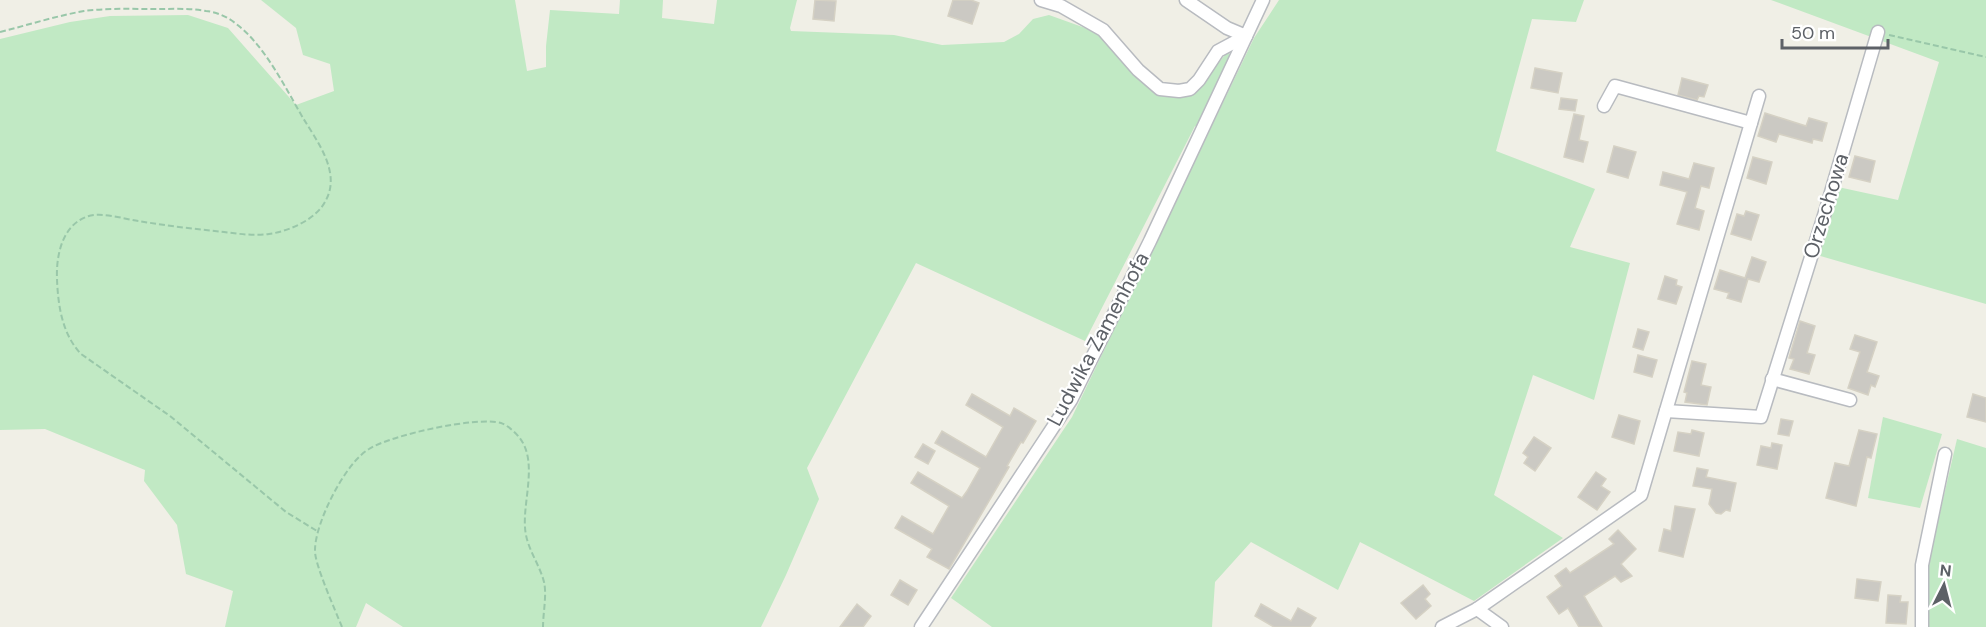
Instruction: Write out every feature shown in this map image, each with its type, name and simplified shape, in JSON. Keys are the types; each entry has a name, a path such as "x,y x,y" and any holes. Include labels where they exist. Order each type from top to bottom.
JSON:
{"street":[{"path":"1041,0 1061,6 1103,30 1138,70 1160,89 1179,91 1190,89 1199,80 1218,51 1246,36"},
{"path":"1186,0 1227,28 1246,36"},
{"name":"Ludwika Zamenhofa","path":"921,627 1071,400 1150,242 1263,0"},
{"name":"Orzechowa","path":"1666,411 1761,417 1878,32"},
{"path":"1604,106 1615,86 1751,123"},
{"path":"1442,627 1477,609 1641,495 1759,96"},
{"path":"1773,379 1850,400"},
{"path":"1922,627 1922,565 1945,454"},
{"path":"1477,609 1502,627"}],"path":[{"path":"0,32 82,12 104,9 199,10 216,13 235,23 254,42 271,65 328,159 330,191 317,213 311,218 280,231 253,235 170,227 103,215 85,217 69,230 60,248 57,276 59,302 67,334 81,354 170,416 286,512 317,531"},
{"path":"1878,32 1986,57"},
{"path":"342,627 314,552 317,531 337,486 355,460 369,448 407,434 483,421 503,424 520,438 526,451 529,478 526,534 544,582 543,627"}],"green space":[{"path":"261,0 515,0 527,71 546,67 550,10 619,14 620,0 663,0 662,18 714,24 717,0 797,0 791,31 894,35 942,45 1004,42 1019,34 1033,19 1049,15 1102,34 1155,92 1182,98 1215,67 1229,50 1230,61 1200,128 1195,126 1085,341 916,263 807,468 819,499 761,627 403,627 366,603 356,627 225,627 233,591 186,574 177,525 144,481 145,470 45,429 0,430 0,39 70,22 110,16 188,15 228,28 296,105 334,91 330,64 303,55 296,28"},
{"path":"1279,0 1584,0 1576,22 1532,19 1496,151 1595,189 1570,247 1630,263 1594,400 1533,375 1494,495 1563,538 1474,601 1360,542 1338,590 1251,542 1215,582 1212,627 992,627 951,598 1072,417 1254,38"},
{"path":"1771,0 1986,0 1986,304 1817,255 1838,187 1898,200 1939,62"},
{"path":"1883,417 1942,434 1920,508 1868,498"},
{"path":"1957,439 1986,448 1986,627 1927,627 1929,560"}],"building":[{"path":"815,0 836,1 834,21 813,19"},
{"path":"953,0 971,0 979,3 972,24 948,16"},
{"path":"1535,68 1562,73 1558,93 1531,88"},
{"path":"1682,78 1708,85 1704,97 1699,96 1697,100 1678,95"},
{"path":"1561,98 1577,100 1575,111 1559,109"},
{"path":"1765,113 1806,126 1809,118 1827,123 1822,141 1813,139 1812,143 1779,134 1776,142 1758,136"},
{"path":"1574,114 1584,116 1579,140 1588,142 1583,162 1564,157"},
{"path":"1614,146 1636,152 1628,178 1607,172"},
{"path":"1855,156 1875,161 1870,182 1849,177"},
{"path":"1753,157 1772,162 1766,184 1747,178"},
{"path":"1694,163 1714,168 1709,188 1701,186 1695,208 1704,211 1699,230 1677,224 1687,192 1660,185 1663,172 1689,179"},
{"path":"1746,211 1759,215 1751,240 1731,234 1737,214 1744,216"},
{"path":"1752,257 1766,262 1759,282 1748,279 1741,302 1727,298 1729,293 1714,289 1720,270 1745,278"},
{"path":"1665,276 1677,280 1676,285 1682,287 1676,304 1658,299"},
{"path":"1800,321 1815,326 1807,353 1815,355 1809,374 1790,369 1794,359 1789,358"},
{"path":"1638,329 1649,332 1643,350 1633,347"},
{"path":"1855,335 1877,342 1867,372 1879,376 1875,387 1871,385 1868,395 1848,388 1860,352 1850,349"},
{"path":"1638,355 1657,360 1652,377 1634,372"},
{"path":"1692,361 1706,364 1701,385 1711,387 1707,405 1685,402 1687,393 1684,392"},
{"path":"972,394 1010,416 1014,408 1036,421 1023,443 1021,442 1007,466 1009,467 949,569 927,557 932,549 895,528 902,516 933,534 949,506 911,483 918,472 962,498 967,491 980,468 935,443 942,431 986,457 1003,427 966,405"},
{"path":"1973,394 1986,398 1986,422 1967,417"},
{"path":"1619,415 1640,421 1634,444 1612,437"},
{"path":"1781,419 1793,421 1789,436 1778,434"},
{"path":"1692,430 1704,433 1699,456 1674,451 1678,432 1691,434"},
{"path":"1859,430 1877,434 1871,458 1867,457 1856,506 1826,498 1835,463 1849,466"},
{"path":"1534,437 1551,448 1535,471 1524,463 1528,457 1523,453"},
{"path":"1772,443 1782,445 1777,469 1757,465 1761,446 1771,448"},
{"path":"923,444 935,451 928,464 915,457"},
{"path":"1697,468 1708,470 1706,477 1736,483 1730,511 1716,513 1709,504 1712,489 1693,486"},
{"path":"1596,472 1606,479 1601,486 1610,492 1597,510 1578,497"},
{"path":"1675,506 1695,509 1683,557 1659,551 1664,529 1671,531"},
{"path":"1618,530 1636,549 1621,564 1632,576 1621,582 1615,576 1584,596 1602,627 1579,627 1568,608 1559,614 1547,597 1562,586 1555,576 1566,568 1570,573 1614,544 1609,539"},
{"path":"1857,579 1881,582 1878,601 1855,598"},
{"path":"900,580 917,590 908,605 891,595"},
{"path":"1423,585 1430,594 1425,599 1431,606 1416,619 1401,603"},
{"path":"1888,595 1901,596 1900,602 1908,602 1906,624 1886,623"},
{"path":"857,604 871,616 863,627 840,627"},
{"path":"1261,604 1291,621 1298,608 1316,618 1310,627 1274,627 1255,616"}]}
